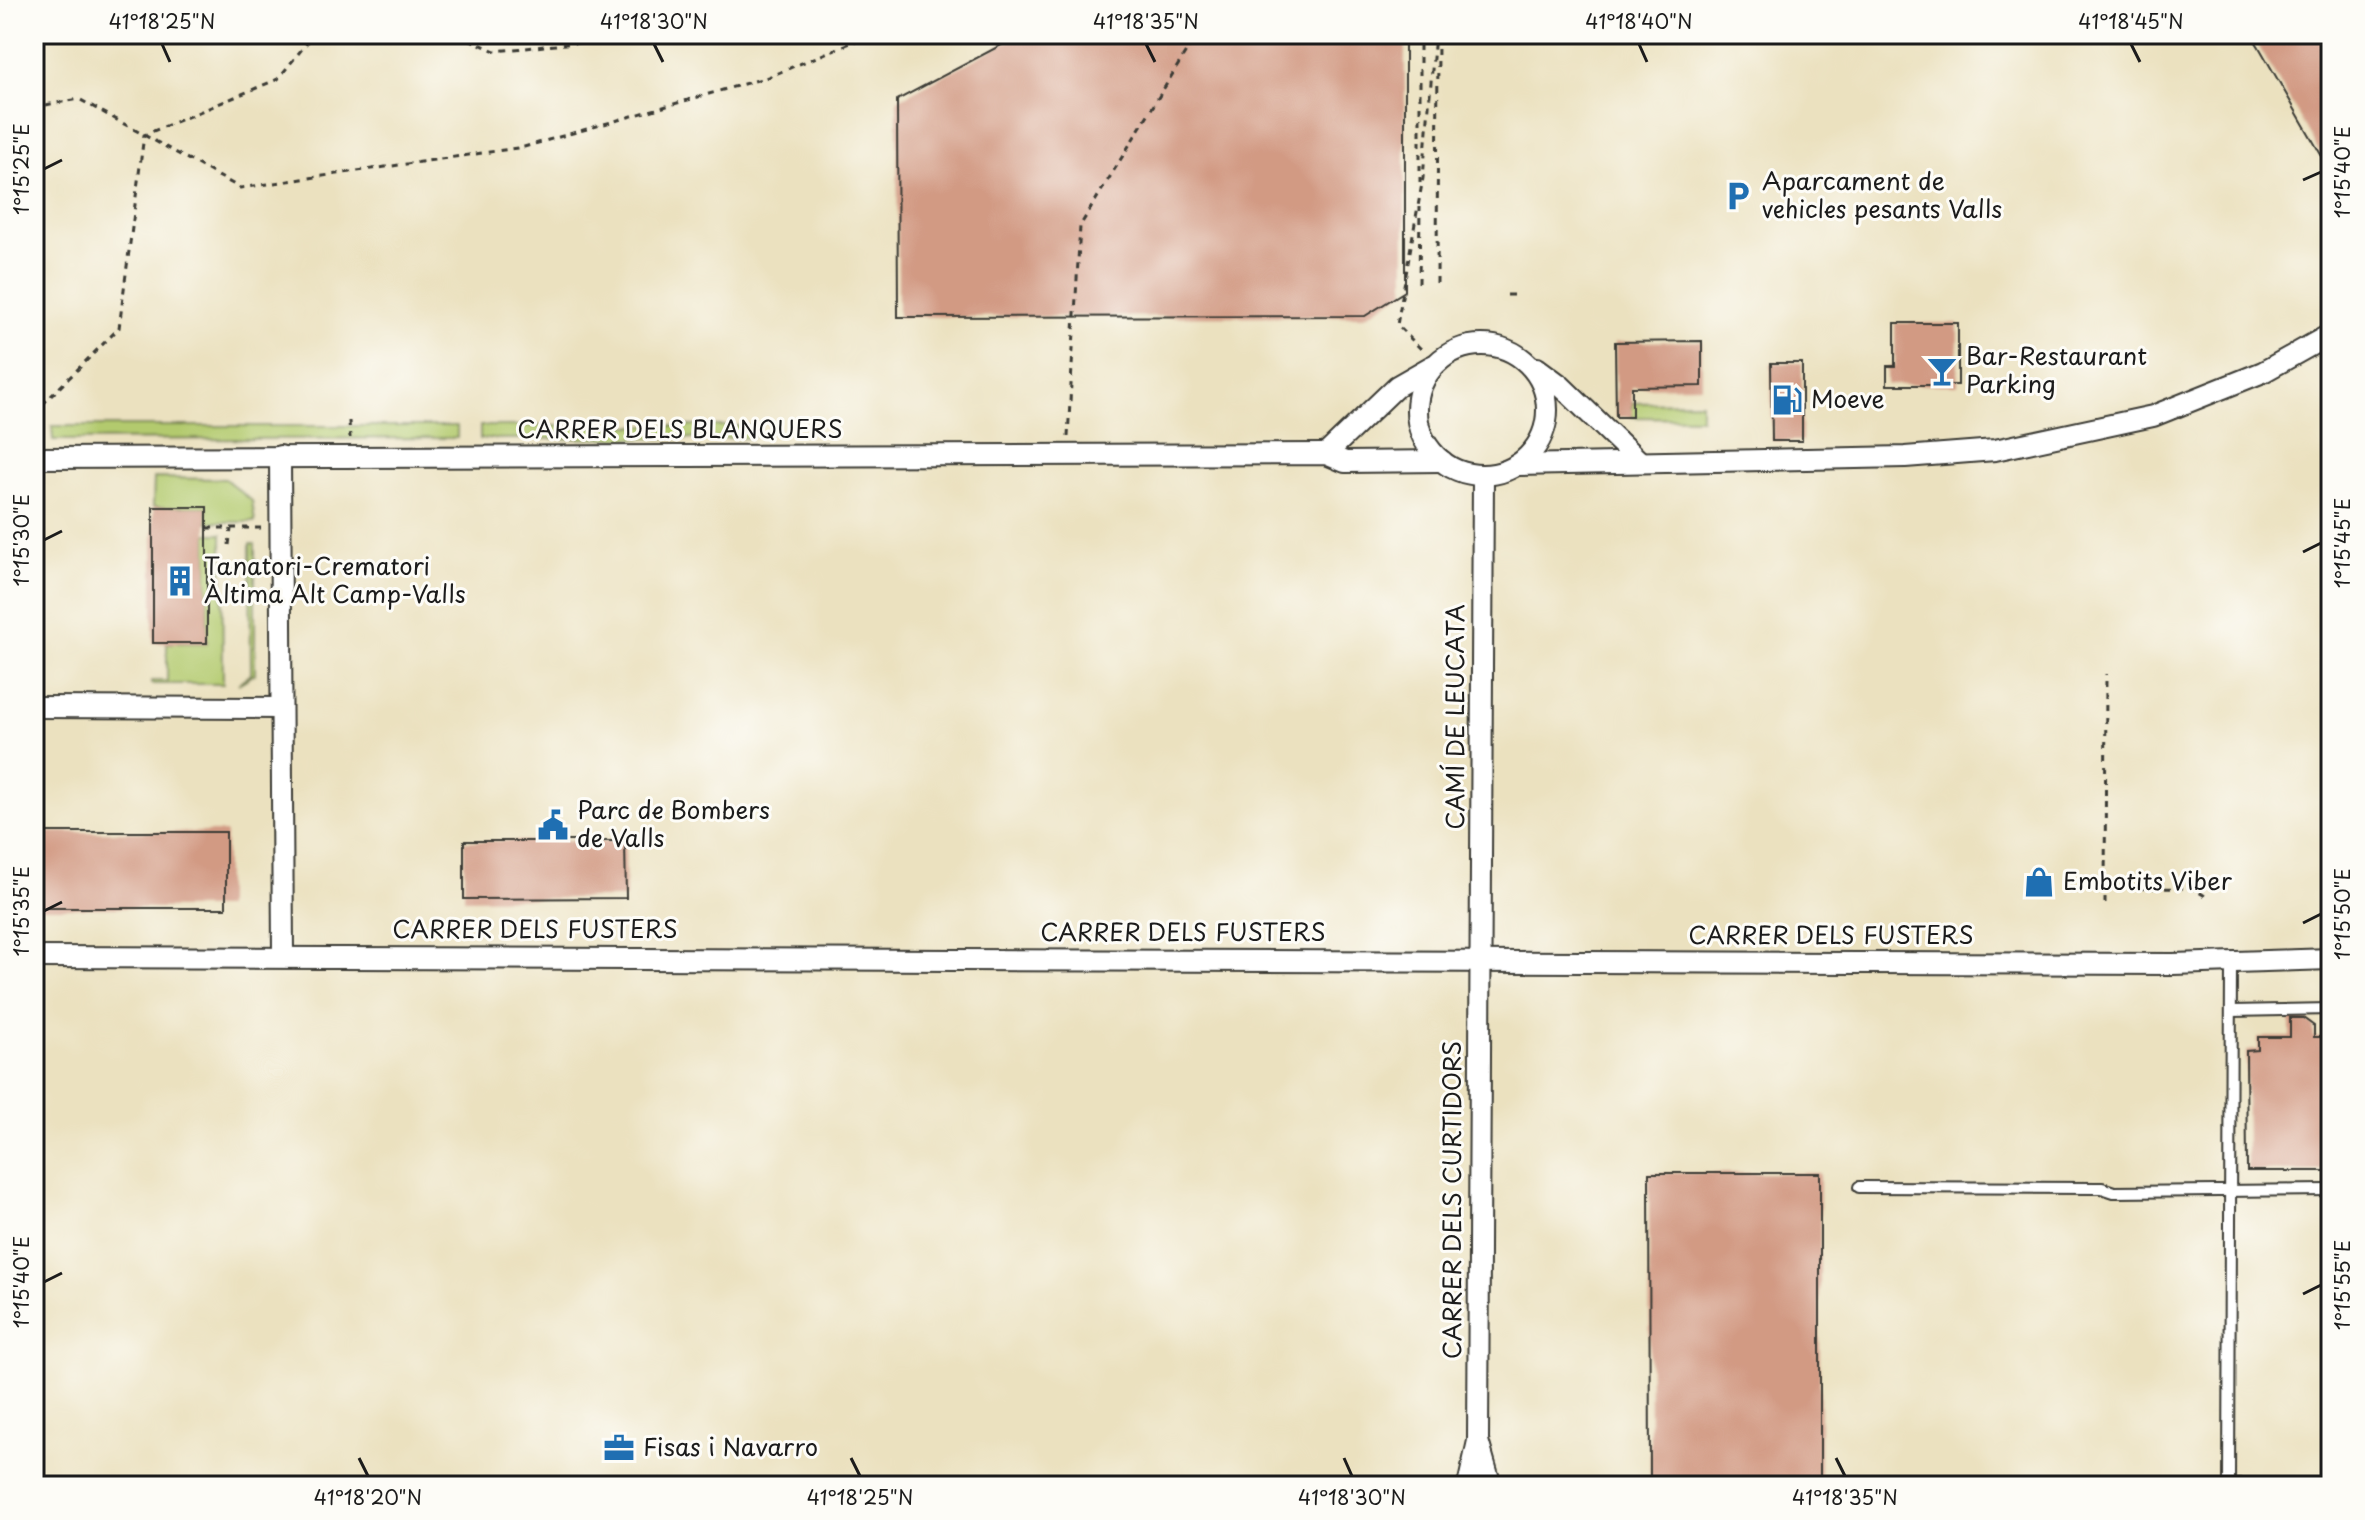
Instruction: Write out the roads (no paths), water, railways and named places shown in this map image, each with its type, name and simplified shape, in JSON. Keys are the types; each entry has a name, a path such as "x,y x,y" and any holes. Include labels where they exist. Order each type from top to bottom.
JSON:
{"street":[{"path":"1436,364 1422,384 1417,408 1421,432 1442,461 1461,471 1483,475 1517,465 1905,457 1995,450 2153,416 2263,372 2331,334"},
{"path":"1326,454 1397,386 1455,350 1478,344 1501,347 1560,385 1640,462"},
{"path":"1517,465 1542,437 1547,413 1544,388 1522,358"},
{"name":"CARRER DELS BLANQUERS","path":"34,458 1326,454 1345,462 1442,461"},
{"path":"280,456 283,955"},
{"name":"CAMÍ DE LEUCATA","path":"1480,960 1483,475"},
{"path":"34,707 281,708"},
{"name":"CARRER DELS FUSTERS","path":"34,957 283,955 2231,962 2331,959"},
{"name":"CARRER DELS CURTIDORS","path":"1468,1486 1478,1441 1480,960"},
{"name":"CARRER DELS CURTIDORS","path":"1478,1441 1491,1486"}],"lane":[{"path":"2231,962 2229,1485 2305,1486"},
{"path":"2231,1011 2331,1009"},
{"path":"1859,1187 2331,1190"}],"place":[{"name":"Aparcament de vehicles pesants Valls","path":"1738,196"},
{"name":"Bar-Restaurant Parking","path":"1942,371"},
{"name":"Moeve","path":"1787,400"},
{"name":"Tanatori-Crematori Àltima Alt Camp-Valls","path":"180,581"},
{"name":"Parc de Bombers de Valls","path":"553,825"},
{"name":"Embotits Viber","path":"2039,882"},
{"name":"Fisas i Navarro","path":"619,1448"}]}
